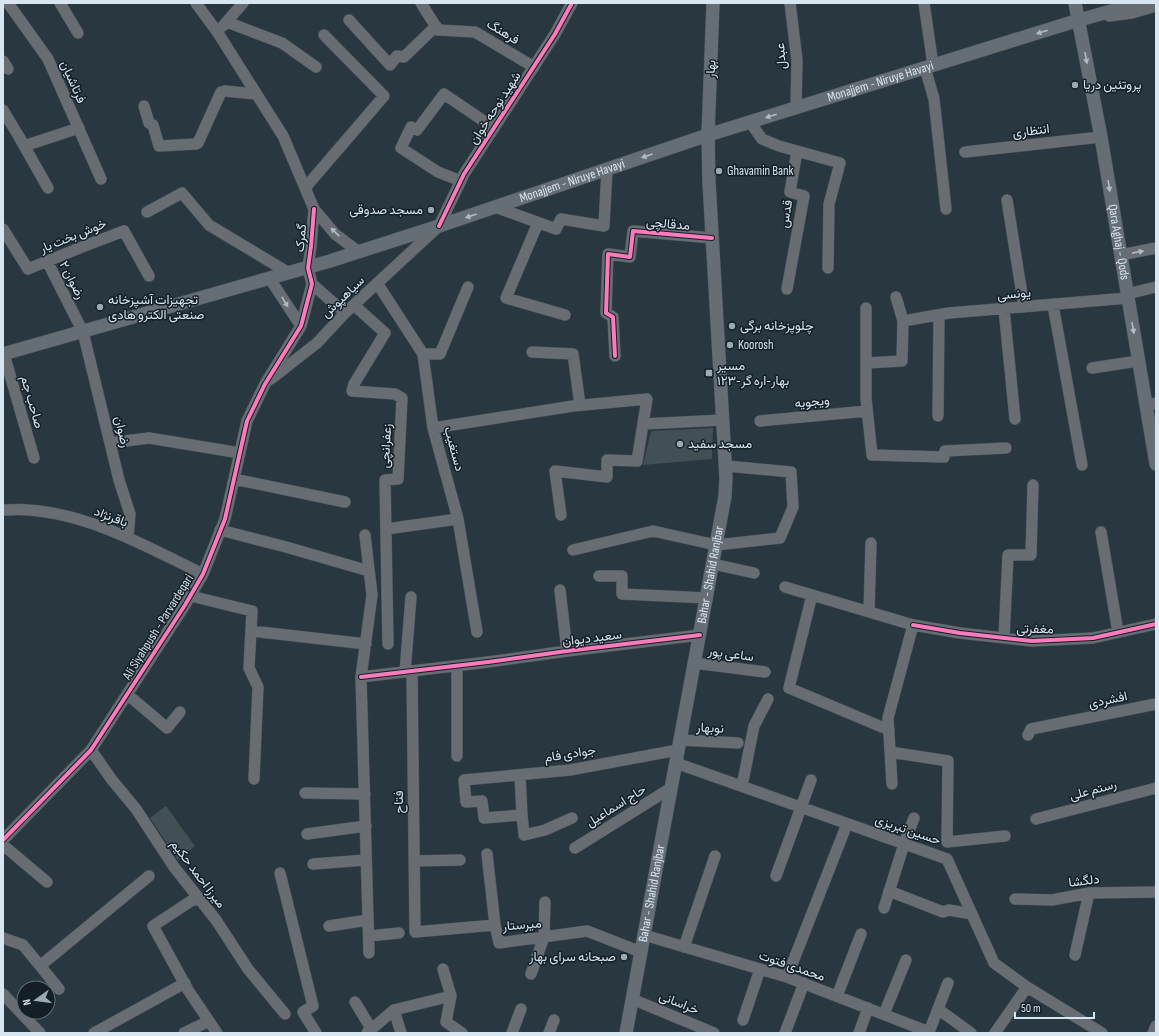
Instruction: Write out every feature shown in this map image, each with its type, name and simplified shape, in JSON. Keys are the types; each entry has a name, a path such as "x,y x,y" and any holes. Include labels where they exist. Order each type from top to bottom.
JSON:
{"main road":[{"name":"بهار","path":"708,135 713,3"},
{"name":"Qara Aghaj - Qods","path":"1075,3 1101,137 1138,361 1151,405 1156,464"},
{"name":"Monajjem - Niruye Havayi","path":"3,354 270,279 360,252 708,135 1079,20 1140,3"},
{"name":"Bahar - Shahid Ranjbar","path":"626,1033 725,496 726,466 712,238 708,135"}],"street":[{"name":"فرتاشیان","path":"8,3 48,59 101,179"},
{"path":"60,3 78,33"},
{"name":"گمرک","path":"196,3 218,33 283,136 314,209 335,234 360,252"},
{"path":"218,33 243,3"},
{"path":"349,20 390,65 397,56 404,57 436,26 421,3"},
{"name":"شهید نوحه خوان","path":"439,226 461,181 555,34 572,3"},
{"name":"عبدل","path":"790,3 797,60 796,108"},
{"path":"924,3 929,67 946,209"},
{"path":"1079,20 1132,13 1156,6"},
{"path":"227,22 282,42 316,67"},
{"name":"فرهنگ","path":"436,26 438,30 475,32 534,67"},
{"path":"305,188 384,96 324,35"},
{"path":"144,106 149,123 153,125 159,146 196,144 221,92 225,91 256,94"},
{"path":"461,181 438,172 401,148 411,127 417,130 444,94 494,128"},
{"path":"3,110 48,188"},
{"path":"750,122 762,139 779,146 840,163 829,204 828,268"},
{"path":"24,146 79,128"},
{"name":"انتظاری","path":"965,152 1101,137"},
{"name":"قدس","path":"787,289 804,196 790,192 797,151"},
{"path":"495,207 556,229 560,219 604,226 607,169"},
{"path":"146,212 182,193 209,225 289,273"},
{"path":"1007,200 1024,307"},
{"name":"گمرک","path":"308,268 314,209"},
{"path":"538,223 506,298 565,315"},
{"name":"سیاهپوش","path":"265,384 317,343 345,313 439,226"},
{"name":"خوش بخت یار","path":"3,229 28,270 124,231 148,276"},
{"name":"مدقالچی","path":"615,356 612,317 606,313 608,254 630,257 632,231 712,238"},
{"path":"1121,255 1156,248"},
{"name":"رضوان ۲","path":"47,262 83,332"},
{"path":"308,268 312,284 345,313"},
{"path":"270,279 300,326"},
{"name":"دستغیب","path":"377,283 423,354 434,428 458,518 477,632"},
{"name":"Ali Siyahpush - Parvardeqari","path":"3,840 90,750 185,605 203,574 225,519 247,421 265,384 300,326 312,284"},
{"path":"423,354 440,354 468,287"},
{"name":"یونسی","path":"902,321 939,315 1053,305 1128,296 1156,287"},
{"path":"866,363 902,361 902,321 896,297"},
{"name":"زعفرانچی","path":"354,305 385,333 354,384 352,391 395,394 402,398 398,479 385,480 388,644"},
{"path":"1053,305 1082,465"},
{"path":"866,308 867,410 872,455 944,457 946,451 1006,448"},
{"path":"1004,309 1015,419"},
{"path":"938,416 939,315"},
{"name":"رضوان","path":"83,332 119,480 130,514 128,538"},
{"path":"532,352 573,354 580,405"},
{"name":"صاحب جم","path":"3,354 34,458"},
{"path":"1092,368 1138,361"},
{"path":"434,428 580,405 647,398 637,461 607,460 607,477 555,471 561,515"},
{"name":"ویجویه","path":"760,421 867,410"},
{"path":"643,424 723,420"},
{"path":"110,443 149,438 240,453"},
{"path":"573,550 653,531 716,545 780,538 793,506 791,472 726,466"},
{"path":"234,480 345,502"},
{"name":"مغفرتی","path":"1004,638 1008,555 1031,554 1033,485"},
{"name":"باقرنژاد","path":"3,510 26,510 62,515 107,528 203,574"},
{"path":"386,529 458,518"},
{"path":"220,530 369,571"},
{"path":"1101,532 1118,632"},
{"path":"365,535 372,595 362,676 369,953"},
{"path":"869,612 871,543"},
{"path":"713,564 754,573"},
{"path":"599,576 622,576 622,594 707,598"},
{"name":"مغفرتی","path":"785,587 913,625 960,633 1032,641 1092,638 1156,624"},
{"path":"560,590 567,651"},
{"path":"812,594 789,688 889,730"},
{"path":"190,596 252,611 249,668 258,687 254,779"},
{"name":"فتاح","path":"411,597 408,671 415,932"},
{"path":"892,784 888,718 913,625"},
{"path":"251,631 366,644"},
{"name":"سعید دیوان","path":"362,676 457,666 700,635"},
{"name":"ساعی پور","path":"694,663 765,672"},
{"path":"457,666 457,756"},
{"path":"127,694 167,728 180,712"},
{"path":"742,786 754,726 768,699"},
{"name":"افشردی","path":"1028,735 1031,729 1156,704"},
{"name":"نوبهار","path":"679,745 738,743"},
{"name":"جوادی فام","path":"522,815 484,818 482,801 466,802 464,780 520,776 570,770 679,745"},
{"name":"میرزا احمد حکیم","path":"90,750 136,809 174,867 216,920 248,969 285,1014"},
{"path":"890,752 948,761 947,842 1005,836"},
{"name":"حسین تبریزی","path":"676,763 947,859 994,963 1027,987 1102,1033"},
{"path":"520,776 524,835 545,830 572,818"},
{"path":"776,876 811,780"},
{"name":"حاج اسماعیل","path":"575,848 671,788"},
{"name":"رستم علی","path":"1036,819 1156,788"},
{"path":"305,793 365,794"},
{"path":"884,908 904,844 914,818"},
{"path":"787,977 847,824"},
{"path":"307,834 366,826"},
{"path":"3,845 47,882"},
{"path":"487,854 495,925"},
{"path":"684,947 715,856"},
{"path":"313,864 366,860"},
{"path":"414,861 460,860"},
{"path":"280,873 313,1006 303,1012 316,1033"},
{"path":"40,966 149,876"},
{"path":"889,891 943,912 950,910 972,914"},
{"name":"دلگشا","path":"1015,899 1052,900 1089,893 1156,892"},
{"path":"1075,955 1089,893"},
{"path":"199,898 191,901 153,926 188,990 217,1033"},
{"path":"531,974 544,937 545,902"},
{"path":"329,926 368,920"},
{"name":"میرستار","path":"415,932 495,925 499,943 587,932 641,952"},
{"path":"369,936 399,933"},
{"path":"837,996 860,934"},
{"name":"محمدی فتوت","path":"644,935 787,977 929,1032 938,1009"},
{"path":"3,938 23,945 59,989"},
{"path":"884,1014 906,960"},
{"path":"443,969 451,996 446,1022 462,1033"},
{"path":"743,1020 760,969"},
{"path":"94,1033 185,983"},
{"path":"785,1033 804,983"},
{"path":"948,983 938,1009 971,1033"},
{"path":"1000,1031 1027,987"},
{"path":"3,994 40,1033"},
{"path":"355,1002 370,1031 394,1010 451,996"},
{"name":"خراسانی","path":"632,999 714,1033"},
{"path":"859,1033 868,1008"},
{"path":"512,1033 521,1009"},
{"path":"394,1010 401,1033"},
{"path":"549,1033 554,1020"},
{"path":"184,1033 209,1021"},
{"path":"1153,1033 1156,1026"}],"building":[{"name":"مسجد سفید","path":"713,428 712,459 643,465 651,431"},
{"path":"166,806 195,846 178,860 150,818"}],"cycle path":[{"path":"439,226 464,174 555,34 572,3"},
{"path":"3,840 91,750 185,605 203,574 225,519 247,421 265,384 301,326 312,284 308,268 314,209"},
{"path":"615,356 613,317 606,313 608,254 630,257 633,231 712,238"},
{"path":"913,625 960,633 1032,641 1093,638 1156,624"},
{"path":"361,677 700,635"}],"place":[{"name":"پروتئین دریا","path":"1075,85"},
{"name":"Ghavamin Bank","path":"719,171"},
{"name":"مسجد صدوقی","path":"431,210"},
{"name":"تجهیزات آشپزخانه صنعتی الکترو هادی","path":"100,307"},
{"name":"چلوپزخانه برگی","path":"732,326"},
{"name":"Koorosh","path":"730,345"},
{"name":"مسیر ۱۲۳-بهار-اره گر","path":"709,373"},
{"name":"مسجد سفید","path":"680,444"},
{"name":"صبحانه سرای بهار","path":"624,957"}]}
